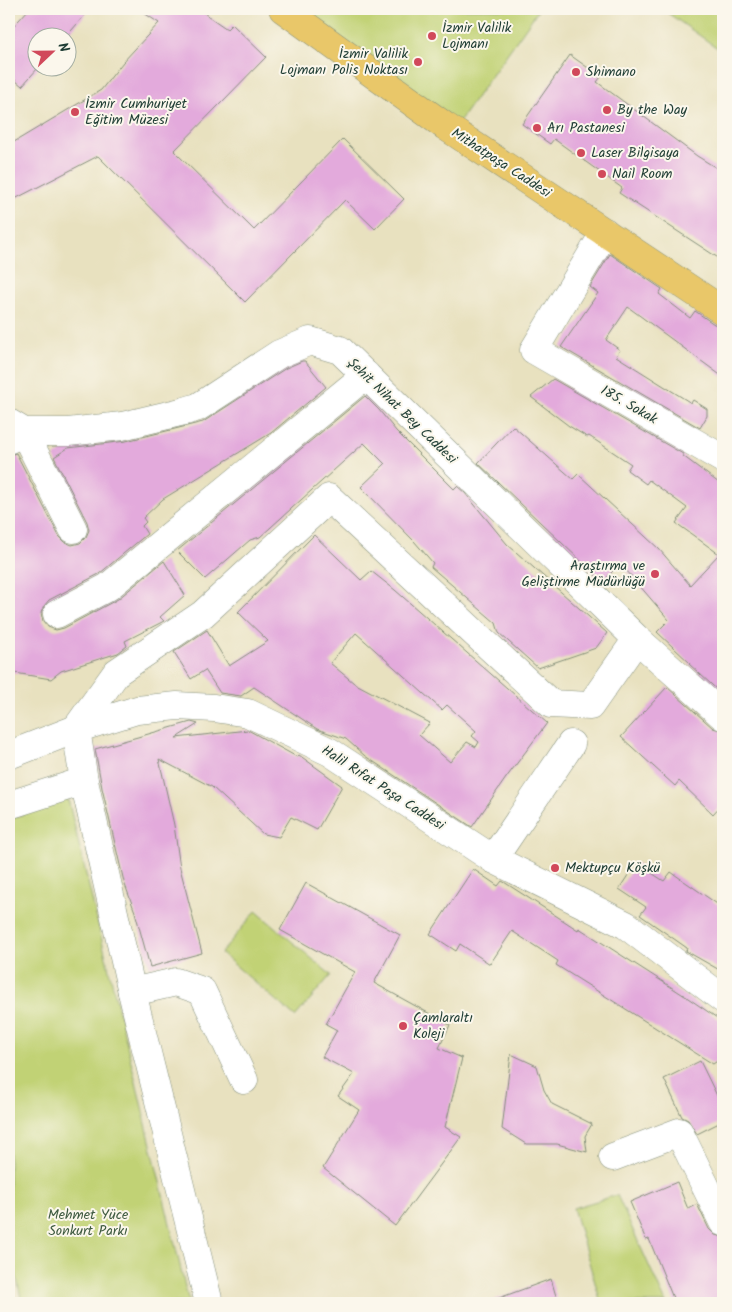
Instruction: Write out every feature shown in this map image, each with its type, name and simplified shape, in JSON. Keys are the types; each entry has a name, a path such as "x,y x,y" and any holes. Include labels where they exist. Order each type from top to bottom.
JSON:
{"main road":[{"name":"Mithatpaşa Caddesi","path":"283,9 445,126 723,311"}],"street":[{"name":"185. Sokak","path":"605,232 534,350 723,460"},
{"name":"Şehit Nihat Bey Caddesi","path":"14,432 68,432 122,426 191,409 210,400 279,354 310,341 340,350 637,638 723,716"},
{"path":"57,614 108,587 366,375"},
{"path":"14,432 73,529"},
{"path":"209,1303 132,992 84,781 76,729 116,672 203,614 329,498 551,704 590,706 637,638"},
{"name":"Halil Rıfat Paşa Caddesi","path":"9,755 76,729 137,710 177,706 214,708 248,713 330,752 493,859 626,925 723,999"},
{"path":"493,859 571,744"},
{"path":"9,805 84,781"},
{"path":"132,992 176,982 202,990 244,1080"},
{"path":"613,1156 680,1132 723,1222"}],"green space":[{"name":"İzmir Valilik Lojmanı","path":"297,9 539,9 456,126"},
{"path":"662,9 723,9 723,52"},
{"name":"Mehmet Yüce Sonkurt Parkı","path":"67,795 189,1303 22,1303 9,1240 9,820"},
{"path":"256,911 331,975 295,1017 221,953"},
{"path":"617,1195 666,1303 601,1303 573,1208"}],"building":[{"path":"29,9 90,9 74,28 28,28 29,78 22,86 9,75 9,31"},
{"path":"138,9 198,9 227,29 232,24 266,57 174,151 254,230 343,139 404,199 375,229 345,200 245,302 98,156 9,202 9,145 101,90 123,62 159,23"},
{"path":"570,55 601,77 597,82 697,156 723,172 723,261 619,193 622,188 554,139 550,144 522,124"},
{"path":"610,254 662,289 659,294 690,318 695,311 714,324 723,326 723,377 628,307 606,340 620,350 616,356 691,403 693,400 707,409 707,416 700,428 561,347 598,293 590,287"},
{"path":"305,361 326,387 271,433 163,499 143,518 146,522 142,526 147,534 99,574 49,600 41,613 43,621 48,627 56,630 64,628 118,599 164,561 185,595 160,617 164,621 125,641 127,646 118,653 61,671 51,679 9,672 9,455 16,453 59,536 65,542 72,545 80,543 86,537 89,530 87,522 54,457 68,448 126,441 203,422 286,368"},
{"path":"553,379 683,454 683,456 723,486 723,695 657,632 669,620 620,563 603,582 478,463 513,426 573,479 578,474 659,549 690,585 719,554 676,523 687,508 649,480 646,484 627,470 631,464 589,436 587,437 569,426 531,397"},
{"path":"365,396 396,431 454,489 457,486 465,493 507,544 607,633 596,648 538,668 499,633 496,623 431,567 433,563 414,541 361,487 385,464 364,443 260,537 250,540 205,579 177,551"},
{"path":"314,535 361,580 371,571 395,590 547,723 472,827 365,756 346,739 317,729 254,687 241,696 220,693 205,670 191,679 174,652 207,630 229,666 268,641 238,612","holes":["356,633 442,710 447,705 476,731 472,736 479,742 476,747 467,742 450,762 419,735 430,723 354,683 330,663"]},
{"path":"667,687 713,728 723,731 723,803 713,814 679,781 675,786 621,737"},
{"path":"191,722 198,724 176,738 248,730 297,757 299,755 342,786 317,830 291,817 279,837 263,834 212,787 159,759 174,825 180,868 202,953 150,967 135,912 124,882 95,749"},
{"path":"636,863 664,881 671,872 723,908 723,972 686,951 687,948 640,915 646,907 619,889"},
{"path":"473,869 498,886 502,881 578,930 579,928 723,1022 723,1057 713,1064 556,965 558,961 512,931 490,964 460,944 456,951 430,934"},
{"path":"306,883 400,935 374,983 450,1025 439,1048 462,1058 445,1127 461,1137 395,1226 323,1168 359,1110 338,1096 354,1074 322,1057 337,1030 326,1024 355,972 280,930"},
{"path":"511,1054 537,1066 544,1090 552,1104 592,1124 585,1136 587,1152 557,1144 526,1144 502,1129"},
{"path":"700,1061 723,1108 723,1121 697,1134 688,1120 682,1117 664,1079"},
{"path":"677,1182 688,1209 697,1204 709,1229 715,1235 723,1237 723,1303 675,1303 649,1239 646,1240 630,1202"},
{"path":"551,1279 558,1303 491,1303 491,1301"}],"place":[{"name":"İzmir Valilik Lojmanı","path":"432,36"},
{"name":"İzmir Valilik Lojmanı Polis Noktası","path":"418,62"},
{"name":"Shimano","path":"576,72"},
{"name":"By the Way","path":"607,110"},
{"name":"İzmir Cumhuriyet Eğitim Müzesi","path":"75,112"},
{"name":"Arı Pastanesi","path":"537,128"},
{"name":"Laser Bilgisaya","path":"581,153"},
{"name":"Nail Room","path":"602,174"},
{"name":"Araştırma ve Geliştirme Müdürlüğü","path":"655,574"},
{"name":"Mektupçu Köşkü","path":"555,868"},
{"name":"Çamlaraltı Koleji","path":"403,1026"}]}
